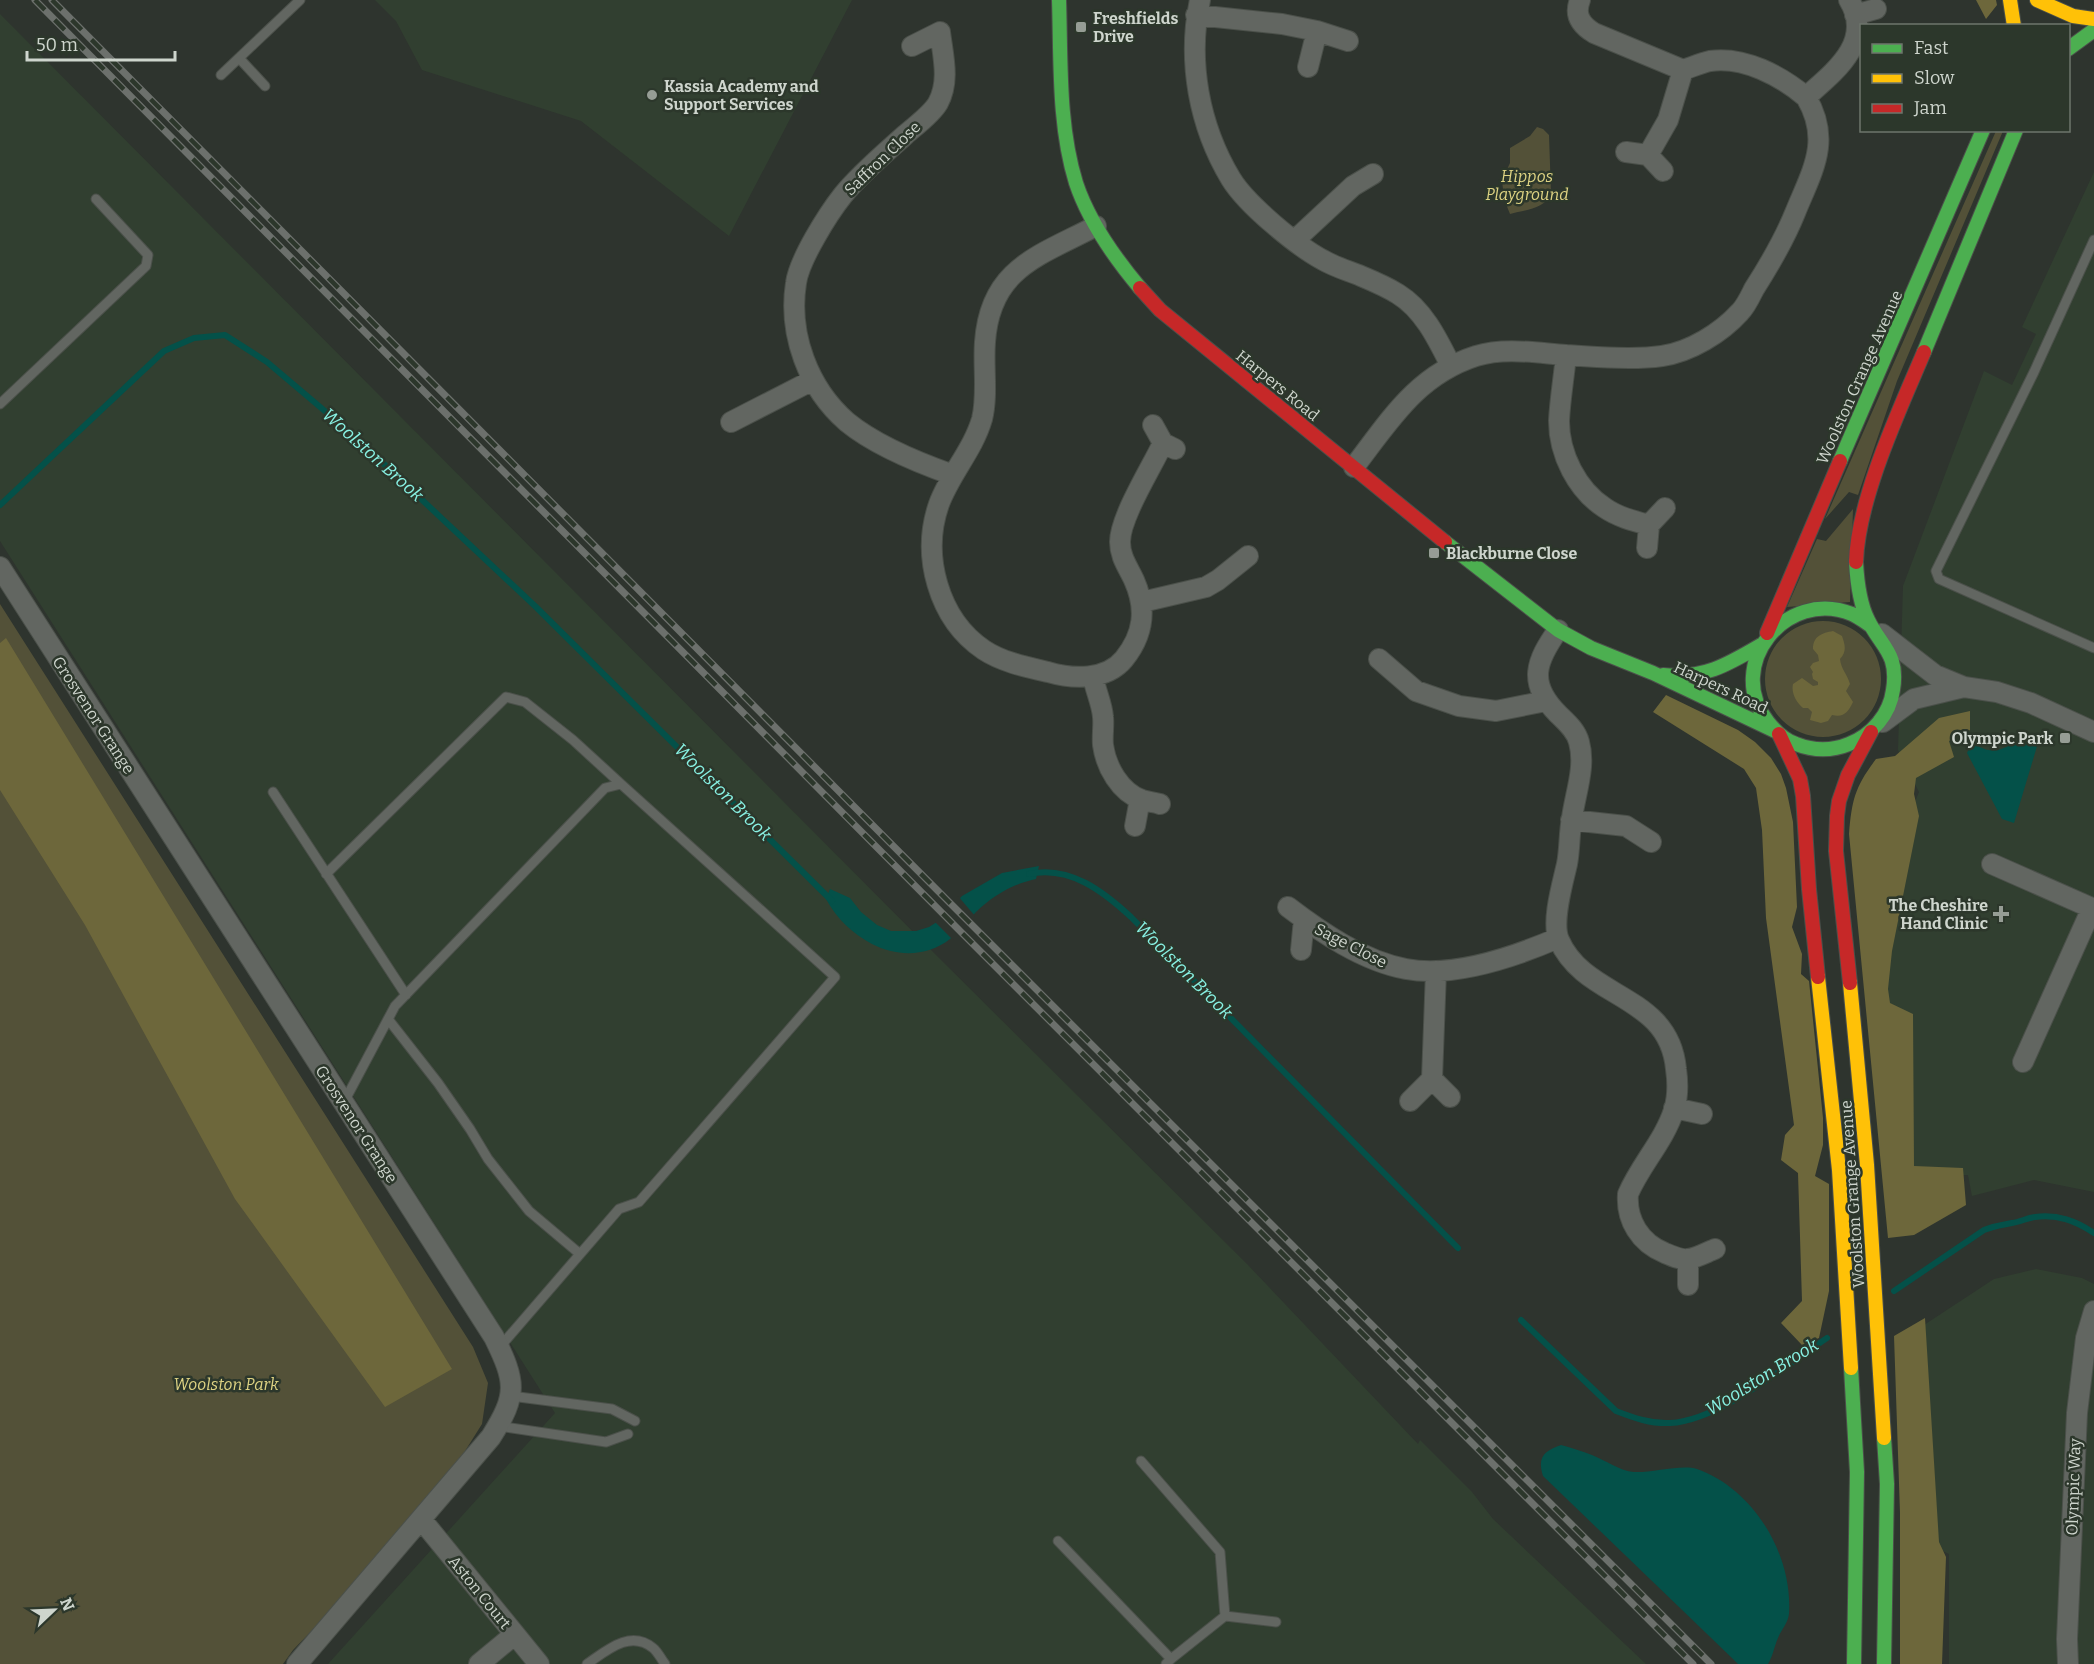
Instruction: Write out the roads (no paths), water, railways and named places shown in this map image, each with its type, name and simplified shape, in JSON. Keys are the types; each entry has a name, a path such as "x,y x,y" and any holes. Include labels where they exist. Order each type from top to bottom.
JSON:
{"main road":[{"name":"Harpers Road","path":"1059,0 1065,122 1072,165 1096,226 1126,272 1160,310 1184,332 1471,563 1558,630 1591,648 1653,673 1777,733"},
{"path":"2010,0 2014,24"},
{"path":"2037,0 2073,16 2094,19"},
{"path":"2070,48 2094,30"},
{"name":"Woolston Grange Avenue","path":"1763,641 1982,132"},
{"path":"1873,628 1851,613 1828,608 1804,610 1782,620 1763,641 1753,667 1753,690 1761,712 1777,733 1796,745 1815,750 1836,749 1855,743 1873,730 1887,710 1894,690 1894,668 1887,647 1873,628 1860,597 1855,565 1857,550 1871,490 1888,440 2015,132"},
{"name":"Harpers Road","path":"1653,673 1669,676 1701,675 1727,666 1763,641"},
{"name":"Woolston Grange Avenue","path":"1873,730 1850,768 1843,786 1835,823 1867,1165 1887,1484 1884,1664"},
{"name":"Woolston Grange Avenue","path":"1777,733 1800,779 1803,796 1809,889 1839,1170 1857,1472 1854,1664"}],"street":[{"path":"1354,467 1423,383 1451,366 1477,356 1501,351 1566,355 1662,356 1683,350 1716,333 1740,312 1785,236 1816,159 1819,143 1818,130 1806,97 1782,79 1737,62 1712,61 1683,70 1594,33 1580,20 1577,12 1580,0"},
{"path":"1348,41 1317,30 1198,7 1194,46 1196,79 1202,111 1215,147 1232,181 1259,212 1323,261 1399,294 1422,315 1437,337 1451,366"},
{"path":"1806,97 1848,57 1855,36 1852,7 1876,9"},
{"path":"1308,67 1317,30"},
{"name":"Saffron Close","path":"912,46 940,32 945,86 937,105 843,195 807,254 796,281 796,336 813,380 828,403 849,423 899,453 952,475"},
{"path":"1648,155 1668,120 1683,70"},
{"path":"1626,152 1648,155 1663,171"},
{"path":"1295,240 1353,186 1373,174"},
{"path":"1096,226 1020,268 1004,282 993,300 985,340 982,417 974,442 952,475 939,505 933,532 935,577 940,595 947,611 970,640 985,651 1005,660 1065,676 1093,676 1123,661 1138,638 1143,620 1142,602 1134,579 1122,559 1120,542 1123,523 1169,446 1153,424"},
{"path":"1566,355 1559,422 1563,450 1573,474 1587,493 1606,509 1624,518 1649,525"},
{"path":"731,423 813,380"},
{"path":"1647,548 1649,525 1665,508"},
{"path":"1142,602 1206,587 1250,554"},
{"name":"Grosvenor Grange","path":"0,567 499,1348 510,1373 511,1396"},
{"path":"1873,628 1935,675 1964,687 1997,692 2031,703 2094,732"},
{"path":"1558,630 1542,654 1538,665 1538,677 1546,701 1570,725 1579,740 1582,760 1571,820 1568,860 1557,906 1558,938 1567,952 1590,977 1650,1015 1662,1028 1675,1060 1677,1080 1674,1107 1657,1145 1628,1194 1633,1226 1649,1245 1673,1257 1688,1259 1715,1249"},
{"path":"1379,660 1416,691 1459,706 1496,711 1546,701"},
{"path":"1093,676 1103,713 1103,744 1107,762 1118,782 1140,799 1160,804"},
{"path":"1873,730 1914,699 1964,687"},
{"path":"1135,826 1140,799"},
{"path":"1571,820 1629,819 1651,842"},
{"path":"1992,864 2093,909 2023,1062"},
{"name":"Sage Close","path":"1301,950 1296,913 1325,934 1361,953 1407,970 1461,969 1558,938"},
{"path":"1410,1101 1432,1079 1436,971"},
{"path":"1432,1079 1450,1097"},
{"path":"1674,1107 1702,1114"},
{"path":"1688,1259 1688,1285"},
{"name":"Olympic Way","path":"2068,1664 2075,1440 2088,1367 2086,1338 2094,1311"},
{"path":"297,1664 491,1437 509,1405 511,1396"},
{"name":"Aston Court","path":"421,1520 539,1664"},
{"path":"479,1664 514,1635"}],"lane":[{"path":"221,75 300,0"},
{"path":"239,58 266,86"},
{"path":"0,404 146,266 148,255 96,198"},
{"path":"2094,240 2034,372 1936,571 1939,579 2094,648"},
{"path":"326,874 506,697 525,702 573,740 835,977 639,1202 619,1209 499,1348"},
{"path":"344,1104 395,1006 605,788 621,784"},
{"path":"273,792 406,995"},
{"path":"388,1019 438,1083 488,1159 529,1211 580,1254"},
{"path":"511,1396 612,1409 635,1421"},
{"path":"498,1426 606,1442 628,1434"},
{"path":"1141,1461 1220,1552 1225,1616"},
{"path":"1058,1541 1168,1662 1225,1616 1276,1622"},
{"path":"587,1664 620,1642 632,1640 653,1648 665,1664"}],"water":[{"path":"2024,739 2038,743 2014,823 2002,819 1967,753 1972,742 1986,750 1998,750"},
{"path":"1039,866 1036,879 1011,887 996,896 976,912 950,939 922,952 902,953 872,944 846,925 826,899 830,889 850,898 861,912 877,925 891,931 916,931 940,920 962,896 1002,873"},
{"path":"1561,1445 1634,1472 1697,1469 1736,1492 1752,1508 1777,1547 1789,1592 1789,1614 1768,1664 1738,1664 1543,1476 1541,1464 1543,1456 1546,1452"}],"waterway":[{"name":"Woolston Brook","path":"0,505 164,351 194,338 225,335 267,362 352,434 536,607 832,901"},
{"name":"Woolston Brook","path":"1029,874 1044,872 1072,877 1098,890 1121,908 1458,1248"},
{"name":"Woolston Brook","path":"1894,1291 1984,1230 2043,1216 2073,1222 2094,1233"},
{"name":"Woolston Brook","path":"1521,1320 1616,1411 1656,1423 1689,1420 1731,1402 1827,1338"}],"railway":[{"path":"35,0 963,934 1693,1664"},
{"path":"52,0 1711,1664"}],"place":[{"name":"Freshfields Drive","path":"1081,27"},
{"name":"Kassia Academy and Support Services","path":"652,95"},
{"name":"Blackburne Close","path":"1434,553"},
{"name":"Olympic Park","path":"2065,738"},
{"name":"The Cheshire Hand Clinic","path":"2001,914"}],"park label":[{"name":"Hippos Playground","path":"1527,185"},
{"name":"Woolston Park","path":"226,1384"}]}
